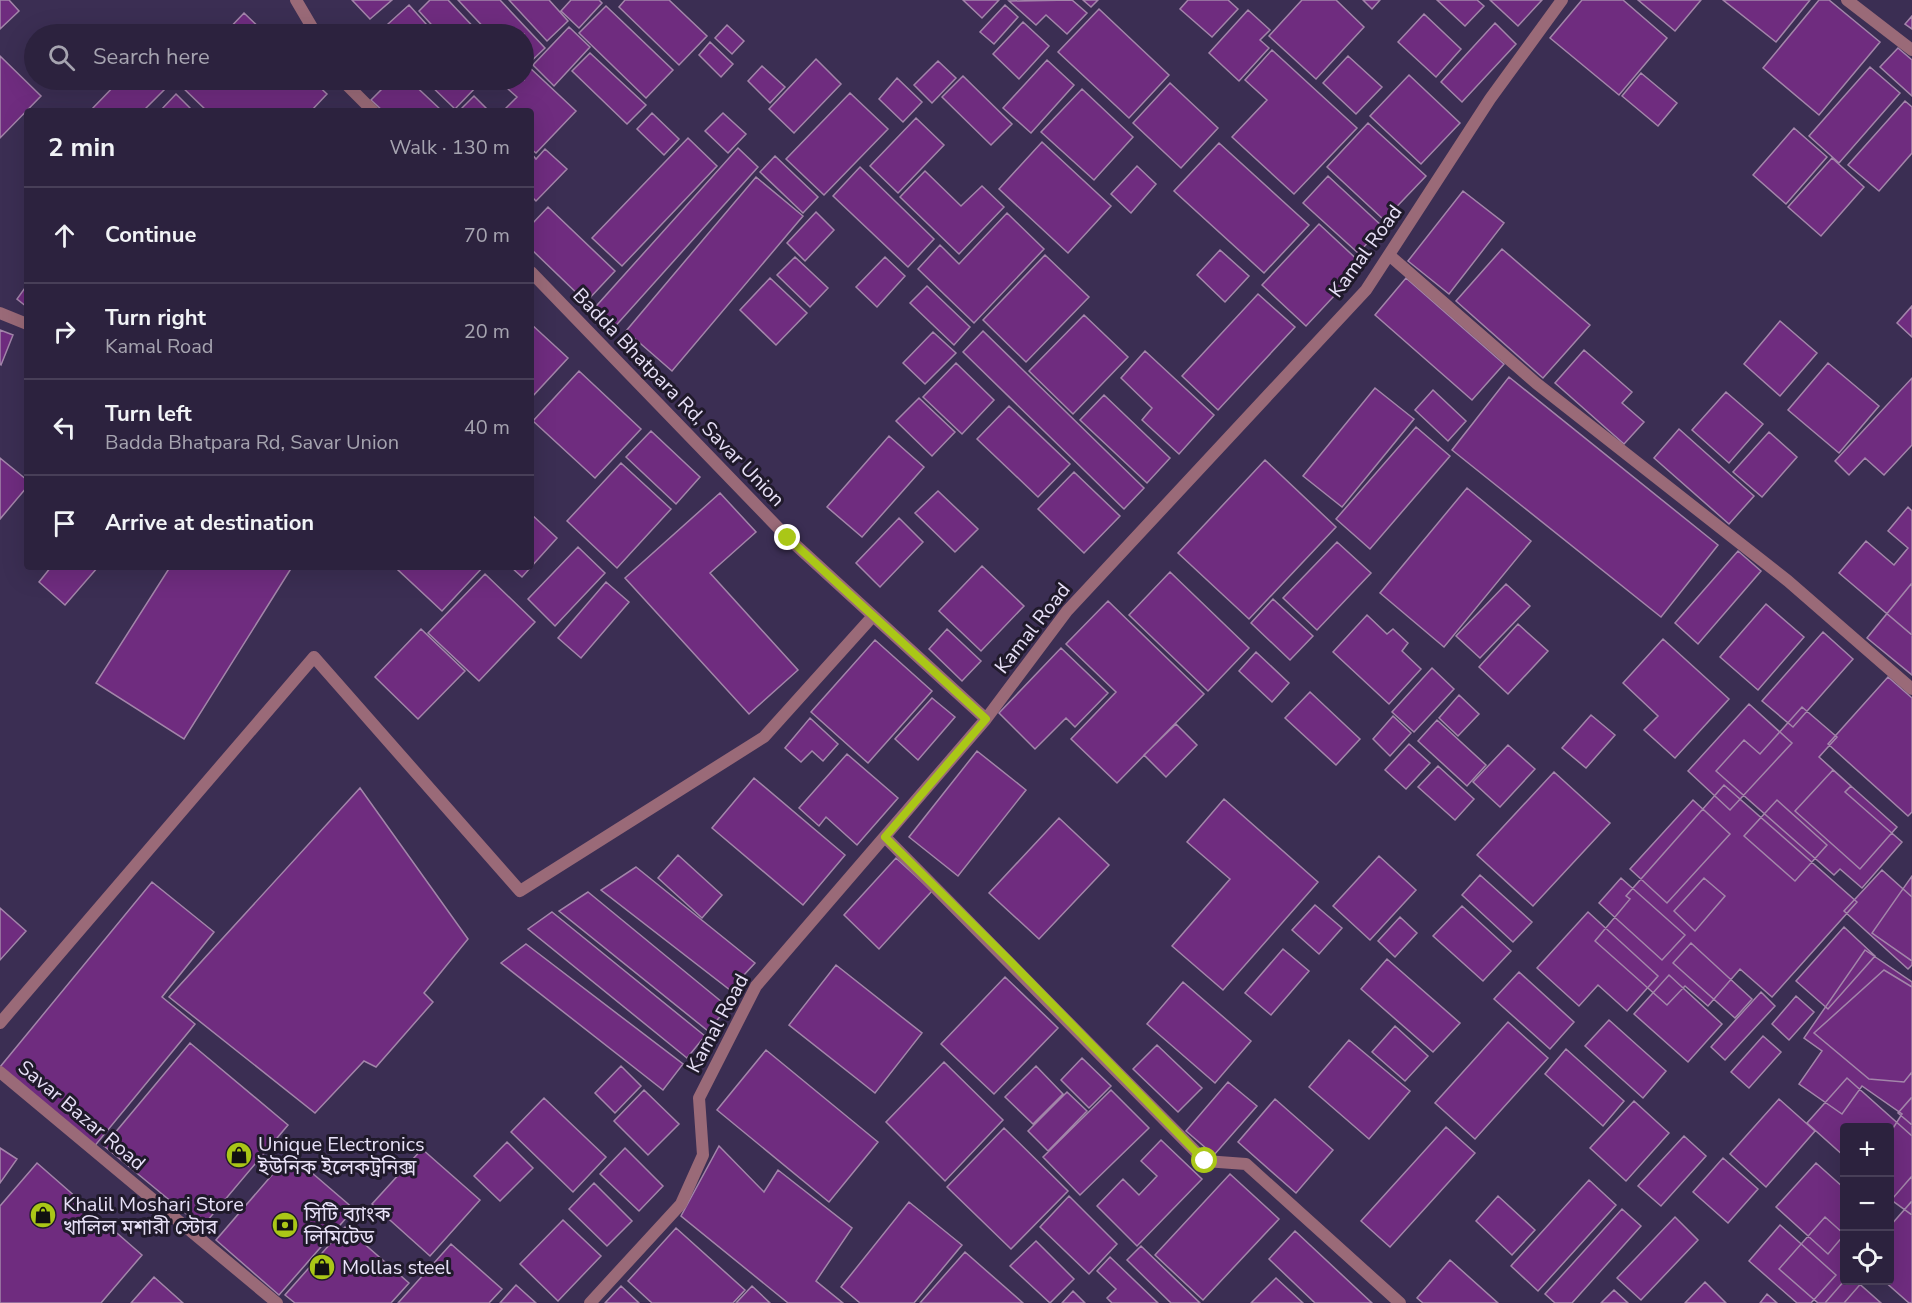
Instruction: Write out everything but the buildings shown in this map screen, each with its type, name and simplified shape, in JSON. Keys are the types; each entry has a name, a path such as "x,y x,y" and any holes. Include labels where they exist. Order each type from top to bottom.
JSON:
{"street":[{"path":"296,0 310,24"},
{"name":"Kamal Road","path":"590,1303 681,1204 703,1155 699,1098 756,986 986,719 1067,611 1366,290 1490,99 1562,0"},
{"path":"1847,0 1912,50"},
{"path":"352,90 370,108"},
{"path":"1389,255 1536,383 1788,581 1912,689"},
{"name":"Badda Bhatpara Rd, Savar Union","path":"534,275 788,538 986,719"},
{"path":"0,313 24,323"},
{"path":"0,1023 314,657 520,891 764,737 873,616"},
{"path":"885,837 1205,1161 1246,1164 1400,1303"},
{"name":"Savar Bazar Road","path":"0,1072 277,1303"}],"place":[{"name":"Unique Electronics ইউনিক ইলেকট্রনিক্স","path":"239,1155"},
{"name":"Khalil Moshari Store খালিল মশারী স্টোর","path":"43,1215"},
{"name":"সিটি ব্যাংক লিমিটেড","path":"285,1225"},
{"name":"Mollas steel","path":"322,1267"}],"route":[{"path":"788,538 986,719 885,837 1205,1161"}]}
